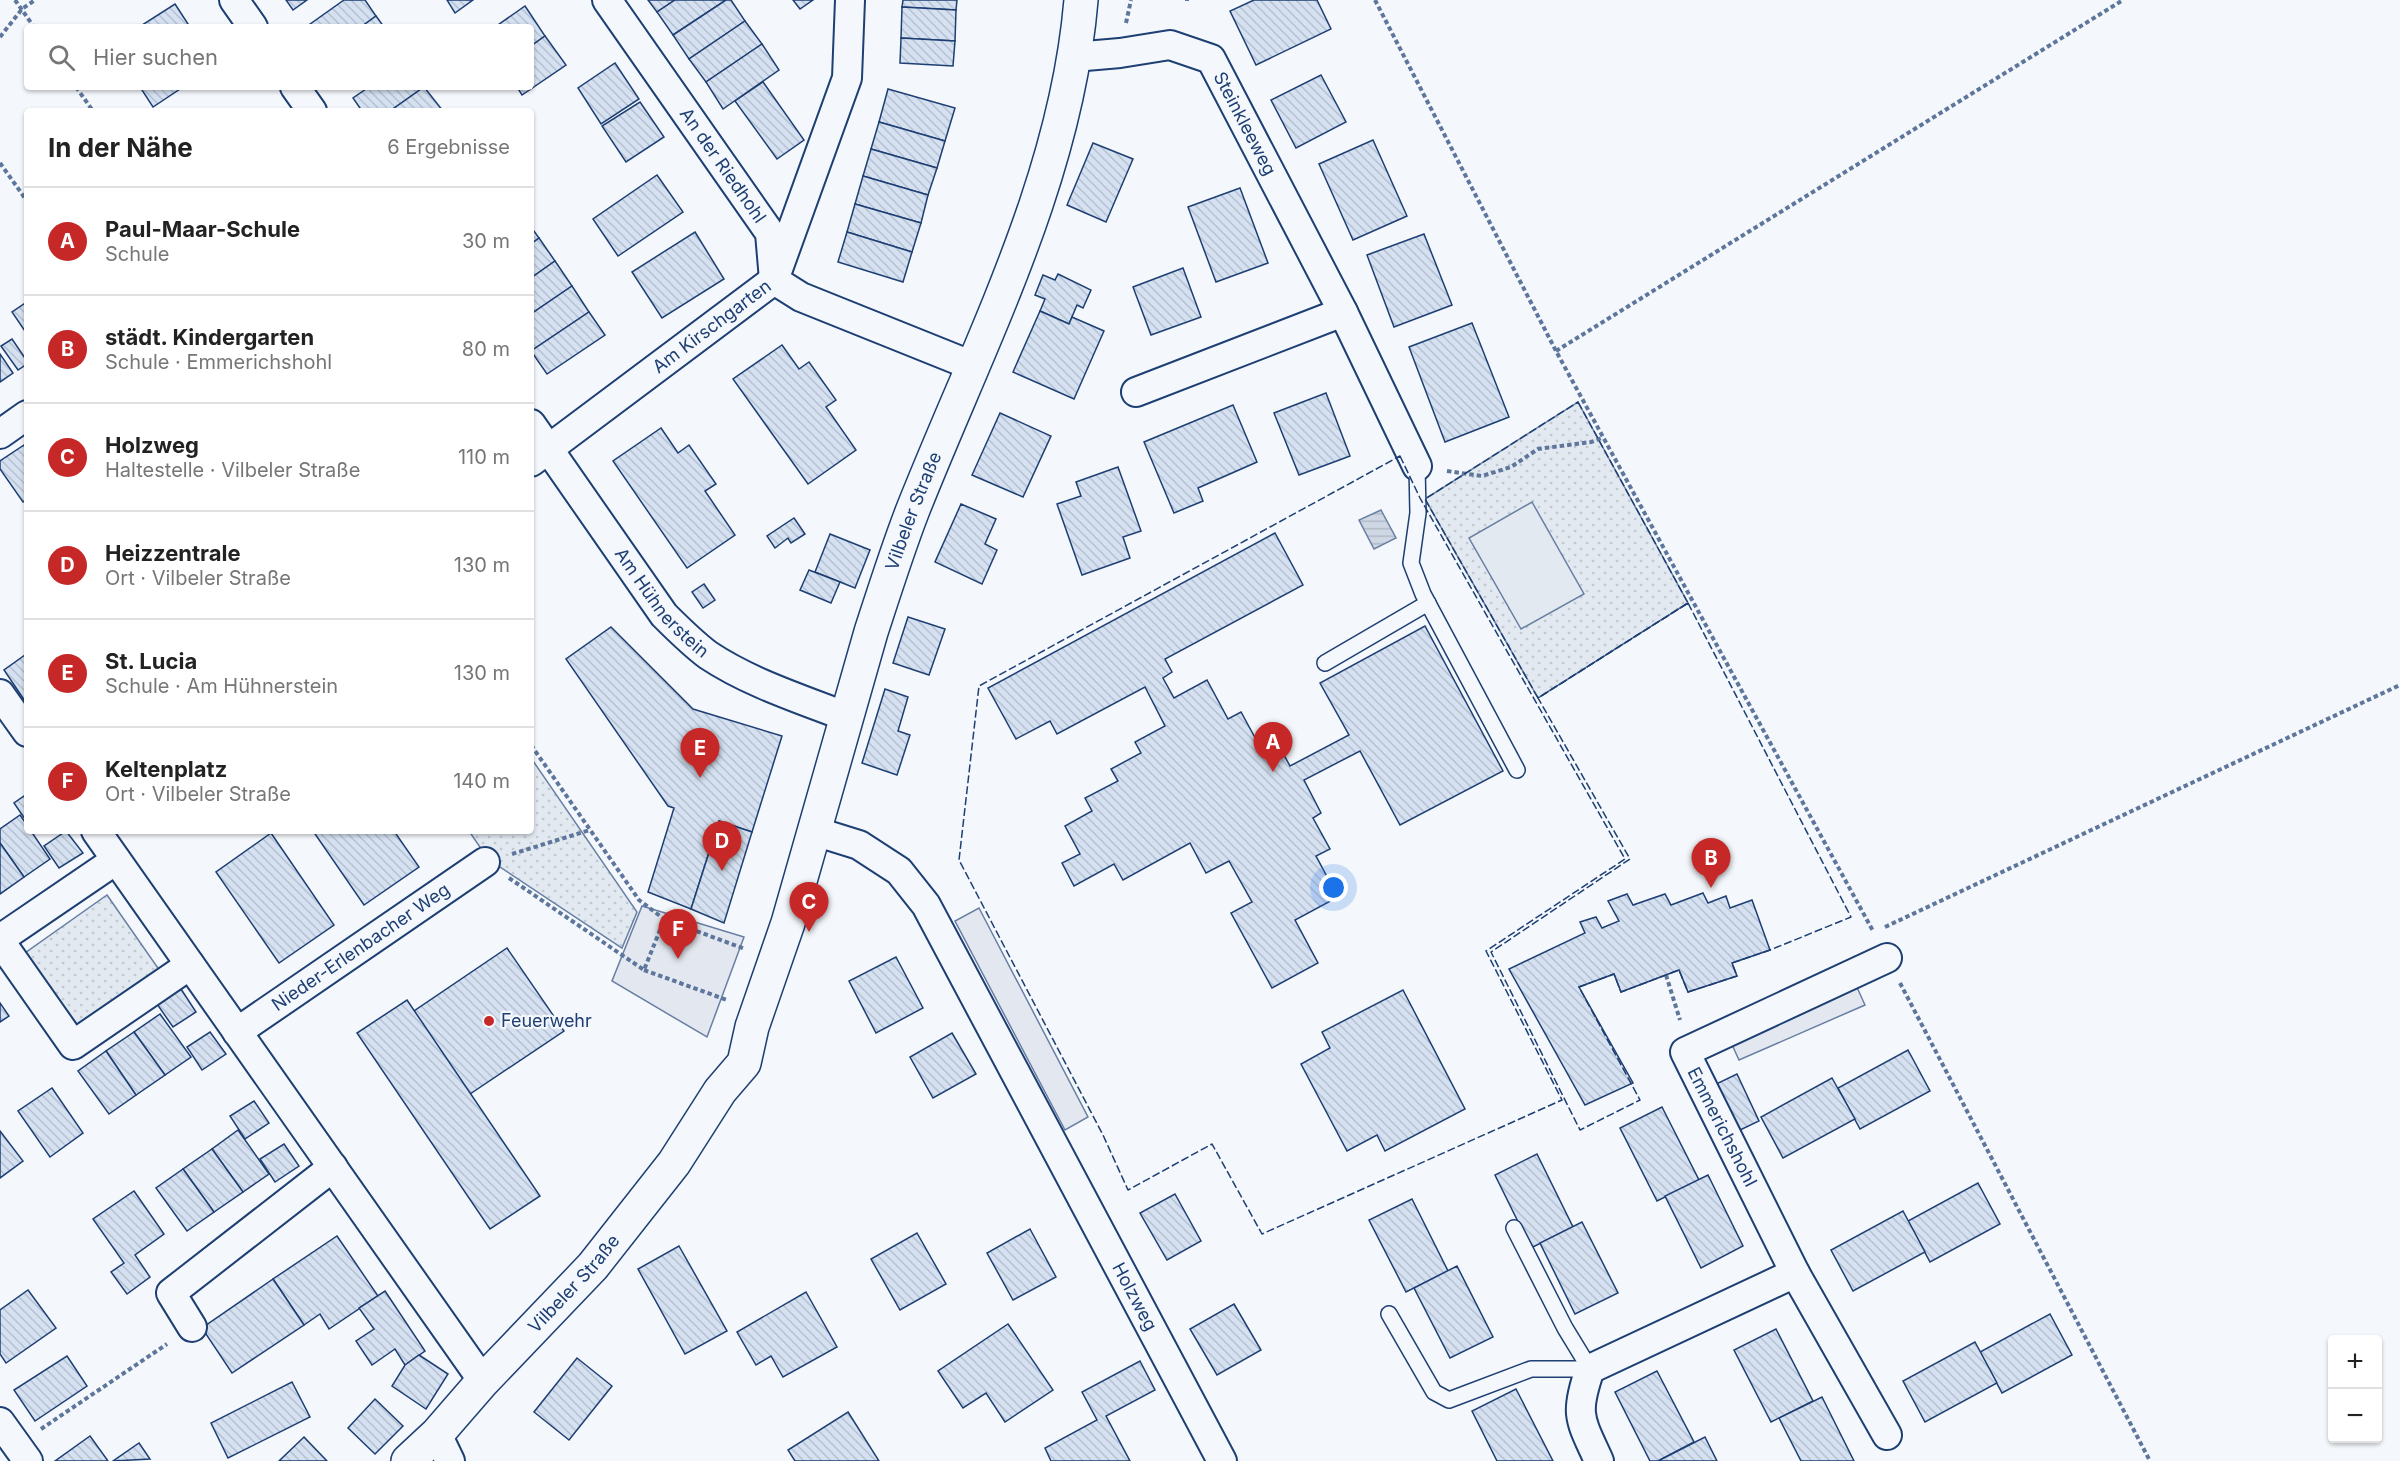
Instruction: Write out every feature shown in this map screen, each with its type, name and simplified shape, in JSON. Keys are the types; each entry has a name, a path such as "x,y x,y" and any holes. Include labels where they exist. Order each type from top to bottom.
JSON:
{"street":[{"path":"234,0 251,24"},
{"name":"An der Riedhohl","path":"607,0 770,233 774,280"},
{"name":"Am Kirschgarten","path":"540,456 774,280 847,78 850,0"},
{"name":"Vilbeler Straße","path":"408,1461 443,1448 483,1381 594,1266 674,1163 720,1091 744,1063 752,1027 777,961 871,632 912,513 1019,253 1048,167 1074,57 1081,0"},
{"name":"Steinkleeweg","path":"1074,57 1170,45 1211,59 1343,312 1417,466"},
{"path":"297,90 310,108"},
{"path":"774,280 801,297 973,366"},
{"path":"1136,392 1343,312"},
{"path":"0,434 24,418"},
{"name":"Am Hühnerstein","path":"534,435 540,456 664,615 684,635 708,654 738,672 847,717"},
{"path":"0,694 24,728"},
{"name":"Holzweg","path":"814,831 859,845 900,871 926,905 1222,1461"},
{"path":"98,834 483,1381"},
{"path":"116,860 0,940 73,1045 190,965"},
{"name":"Nieder-Erlenbacher Weg","path":"237,1032 485,862"},
{"name":"Emmerichshohl","path":"1887,958 1684,1052 1795,1273 1887,1435"},
{"path":"192,1327 171,1293 333,1167"},
{"path":"1599,1461 1580,1420 1581,1395 1590,1369 1795,1273"},
{"path":"0,1422 22,1453"}],"lane":[{"path":"1417,466 1418,513 1411,563 1428,603 1517,770"},
{"path":"1325,663 1428,603"},
{"path":"1514,1228 1565,1328 1590,1369"},
{"path":"1389,1314 1434,1392 1444,1398 1455,1399 1531,1369 1590,1369"}],"path":[{"path":"15,0 32,24"},
{"path":"0,37 7,25 22,9 35,0"},
{"path":"1375,0 1602,438 1873,933 2400,685"},
{"path":"1556,351 2123,0"},
{"path":"78,90 91,108"},
{"path":"0,163 24,197"},
{"path":"1417,466 1482,476 1511,467 1538,449 1591,442 1602,438"},
{"path":"534,749 639,900 664,920 777,961"},
{"path":"485,862 590,831"},
{"path":"485,862 644,970 701,990"},
{"path":"644,970 664,920"},
{"path":"1887,958 2150,1461"},
{"path":"1666,975 1690,1050"},
{"path":"22,1453 192,1327"}],"shaded area":[{"path":"1578,402 1688,603 1538,698 1425,499"},
{"path":"1532,502 1584,594 1521,629 1469,538"},
{"path":"1381,510 1396,538 1374,549 1359,520"},
{"path":"534,762 637,912 622,948 488,859 471,834 534,834"},
{"path":"107,895 160,971 78,1026 25,953"},
{"path":"642,906 744,937 707,1037 612,981"},
{"path":"979,908 1088,1117 1065,1130 955,921"},
{"path":"1855,983 1865,1005 1739,1060 1729,1038"}],"building":[{"path":"286,0 307,0 293,10"},
{"path":"344,0 365,0 376,16 365,24 310,24"},
{"path":"447,0 473,0 455,13"},
{"path":"648,0 675,0 657,12"},
{"path":"675,0 726,0 673,35 657,12"},
{"path":"726,0 731,0 745,21 689,59 673,35"},
{"path":"793,0 813,0 800,9"},
{"path":"903,0 957,0 956,10 902,7"},
{"path":"1254,0 1317,0 1331,29 1256,65 1230,11"},
{"path":"175,4 188,24 144,24"},
{"path":"525,6 545,36 534,44 534,24 499,24"},
{"path":"902,7 956,10 955,41 901,38"},
{"path":"376,16 382,24 365,24"},
{"path":"745,21 762,44 706,82 689,59"},
{"path":"545,36 566,65 534,87 534,44"},
{"path":"901,38 955,41 953,66 900,63"},
{"path":"762,44 779,70 723,109 706,82"},
{"path":"615,63 639,99 601,124 578,88"},
{"path":"1321,75 1346,122 1296,148 1271,100"},
{"path":"763,82 804,140 777,159 735,101"},
{"path":"888,89 955,108 945,141 879,122"},
{"path":"142,90 178,90 153,107"},
{"path":"365,90 420,90 394,108 360,108 353,98"},
{"path":"420,90 426,90 441,108 394,108"},
{"path":"519,90 529,90 522,95"},
{"path":"640,102 664,137 626,162 602,126"},
{"path":"879,122 945,141 937,168 871,149"},
{"path":"1373,140 1407,216 1353,240 1319,164"},
{"path":"1093,143 1133,159 1106,222 1067,205"},
{"path":"871,149 937,168 928,195 863,176"},
{"path":"657,175 683,212 618,256 593,219"},
{"path":"863,176 928,195 921,223 855,204"},
{"path":"1240,188 1268,263 1216,282 1188,207"},
{"path":"855,204 921,223 912,252 847,232"},
{"path":"534,231 539,238 534,242"},
{"path":"695,232 724,279 662,318 632,272"},
{"path":"847,232 912,252 903,282 838,262"},
{"path":"1424,234 1452,305 1394,327 1367,255"},
{"path":"539,238 555,261 534,276 534,242"},
{"path":"555,261 572,286 534,312 534,276"},
{"path":"1183,268 1201,317 1151,335 1133,287"},
{"path":"1058,274 1091,290 1083,308 1077,305 1069,324 1040,311 1045,299 1035,295 1043,275 1055,280"},
{"path":"572,286 589,312 534,349 534,312"},
{"path":"24,304 24,330 12,312"},
{"path":"1040,311 1069,324 1072,317 1104,331 1074,399 1013,372"},
{"path":"589,312 605,335 547,374 534,355 534,349"},
{"path":"1472,323 1509,417 1445,442 1409,347"},
{"path":"12,339 24,357 24,366 18,370 1,346"},
{"path":"782,345 799,369 809,362 836,400 826,407 856,450 808,484 733,379"},
{"path":"0,354 13,373 0,382"},
{"path":"1326,393 1350,456 1299,475 1274,413"},
{"path":"1233,405 1257,462 1198,488 1203,501 1174,513 1144,442"},
{"path":"1000,413 1051,436 1023,497 972,475"},
{"path":"661,428 678,453 689,445 716,484 705,491 735,535 687,568 613,461"},
{"path":"24,445 23,502 0,469 0,461"},
{"path":"1118,467 1141,531 1123,537 1130,558 1082,575 1057,504 1081,496 1076,482"},
{"path":"961,504 996,519 985,544 997,550 982,584 935,562"},
{"path":"794,518 805,534 791,543 788,538 775,548 767,536"},
{"path":"1275,533 1303,585 1165,659 1172,672 1163,678 1174,698 1207,680 1228,719 1241,712 1258,743 1273,735 1290,766 1349,735 1320,683 1425,626 1503,771 1400,825 1360,751 1304,780 1321,813 1313,818 1330,849 1316,856 1338,897 1295,920 1318,963 1272,988 1231,913 1252,902 1229,861 1206,873 1190,843 1123,880 1114,864 1074,886 1062,863 1080,854 1065,826 1092,811 1085,798 1118,781 1111,769 1141,753 1135,742 1165,726 1145,687 1057,734 1050,721 1016,739 988,688"},
{"path":"830,534 870,550 855,588 815,572"},
{"path":"809,570 840,582 831,603 800,590"},
{"path":"704,584 715,600 703,608 692,592"},
{"path":"908,617 945,629 929,675 893,663"},
{"path":"611,627 693,709 782,736 752,832 719,821 691,909 648,892 674,808 668,806 566,659"},
{"path":"24,656 24,700 4,670"},
{"path":"885,689 908,697 898,731 910,735 897,775 862,763"},
{"path":"24,796 24,818 14,803"},
{"path":"20,815 24,821 24,834 33,834 50,859 24,877 0,843 0,829"},
{"path":"719,821 752,832 724,923 691,909"},
{"path":"62,834 68,834 83,853 59,868 44,846"},
{"path":"272,834 334,925 279,963 216,872"},
{"path":"315,834 396,834 419,867 364,905"},
{"path":"0,843 24,877 0,894"},
{"path":"1703,893 1708,903 1726,896 1730,908 1752,900 1770,950 1732,963 1737,976 1688,992 1679,970 1621,992 1614,974 1579,987 1633,1083 1585,1105 1509,969 1585,933 1580,922 1596,917 1602,928 1619,921 1608,901 1627,894 1633,905 1665,894 1671,905"},
{"name":"Feuerwehr","path":"507,948 564,1031 470,1094 414,1011"},
{"path":"896,957 923,1008 876,1033 849,981"},
{"path":"181,989 196,1012 173,1027 157,1004"},
{"path":"1403,990 1465,1109 1385,1151 1377,1135 1347,1151 1301,1064 1330,1048 1322,1032"},
{"path":"407,1000 540,1196 490,1229 357,1033"},
{"path":"0,1003 9,1016 0,1022"},
{"path":"160,1014 191,1057 165,1075 134,1032"},
{"path":"134,1032 165,1075 136,1095 106,1051"},
{"path":"210,1032 226,1054 202,1070 187,1047"},
{"path":"952,1033 976,1074 933,1098 910,1057"},
{"path":"1908,1050 1930,1091 1860,1129 1838,1088"},
{"path":"106,1051 136,1095 109,1114 78,1071"},
{"path":"1737,1074 1759,1121 1736,1132 1714,1085"},
{"path":"1832,1078 1855,1119 1783,1158 1761,1117"},
{"path":"52,1088 83,1133 50,1157 18,1111"},
{"path":"254,1101 269,1123 245,1139 230,1116"},
{"path":"1662,1107 1699,1180 1657,1201 1620,1128"},
{"path":"238,1130 269,1174 243,1192 212,1149"},
{"path":"0,1131 23,1161 0,1178"},
{"path":"284,1144 299,1166 275,1182 260,1159"},
{"path":"212,1149 243,1192 214,1212 183,1169"},
{"path":"1537,1154 1573,1227 1531,1248 1495,1175"},
{"path":"183,1169 214,1212 187,1231 156,1188"},
{"path":"1708,1175 1743,1246 1701,1268 1665,1196"},
{"path":"1978,1183 2000,1224 1930,1262 1908,1221"},
{"path":"134,1191 164,1234 135,1255 150,1277 127,1294 111,1272 124,1263 93,1219"},
{"path":"1175,1194 1201,1241 1167,1260 1140,1213"},
{"path":"1412,1199 1448,1271 1406,1292 1369,1220"},
{"path":"1903,1211 1925,1252 1853,1291 1831,1250"},
{"path":"1582,1222 1618,1293 1575,1314 1540,1243"},
{"path":"1030,1229 1056,1277 1013,1300 987,1253"},
{"path":"917,1233 946,1284 900,1310 871,1259"},
{"path":"337,1236 378,1296 329,1329 320,1314 304,1325 273,1279"},
{"path":"679,1246 727,1331 685,1354 638,1269"},
{"path":"1457,1266 1493,1337 1450,1358 1414,1288"},
{"path":"273,1279 304,1325 232,1373 202,1328"},
{"path":"28,1290 56,1328 6,1363 0,1354 0,1310"},
{"path":"385,1291 425,1351 405,1365 395,1349 372,1365 356,1341 374,1329 359,1308"},
{"path":"806,1292 837,1347 783,1377 771,1356 756,1365 737,1332"},
{"path":"1234,1304 1261,1350 1217,1375 1190,1329"},
{"path":"2050,1314 2072,1355 2002,1393 1980,1352"},
{"path":"1008,1324 1053,1390 1005,1422 986,1393 963,1408 938,1371"},
{"path":"1776,1329 1813,1401 1771,1422 1734,1350"},
{"path":"1975,1342 1997,1383 1925,1422 1903,1381"},
{"path":"419,1355 448,1374 426,1409 392,1386 405,1365"},
{"path":"67,1356 87,1386 35,1421 14,1390"},
{"path":"577,1358 612,1386 569,1440 534,1412"},
{"path":"1140,1361 1155,1390 1106,1416 1130,1461 1051,1461 1045,1448 1097,1420 1082,1392"},
{"path":"1657,1371 1694,1442 1658,1461 1650,1461 1615,1392"},
{"path":"292,1382 310,1417 228,1458 211,1423"},
{"path":"1516,1389 1553,1461 1497,1461 1472,1411"},
{"path":"1822,1397 1854,1461 1801,1461 1779,1418"},
{"path":"375,1399 403,1426 375,1454 348,1428"},
{"path":"848,1412 879,1461 795,1461 788,1450"},
{"path":"90,1436 108,1461 55,1461"},
{"path":"304,1437 327,1461 279,1461"},
{"path":"1705,1437 1717,1461 1660,1461 1660,1460"},
{"path":"139,1443 150,1459 113,1461"}],"fence":[{"path":"1578,402 1688,603 1538,698 1425,499 1578,402"},
{"path":"1400,456 1420,498 1625,859 1486,951 1562,1100 1262,1234 1212,1144 1128,1190 1103,1135 959,860 979,686 1400,456"},
{"path":"1688,603 1851,917 1732,963 1737,976 1688,992 1679,970 1621,992 1614,974 1579,987 1640,1100 1580,1130 1491,952 1630,859 1538,698 1688,603"}],"place":[{"name":"Paul-Maar-Schule","path":"1273,772"},
{"name":"St. Lucia","path":"700,778"},
{"name":"Heizzentrale","path":"722,871"},
{"name":"städt. Kindergarten","path":"1711,888"},
{"name":"Holzweg","path":"809,932"},
{"name":"Keltenplatz","path":"678,959"},
{"name":"Feuerwehr","path":"489,1021"}]}
